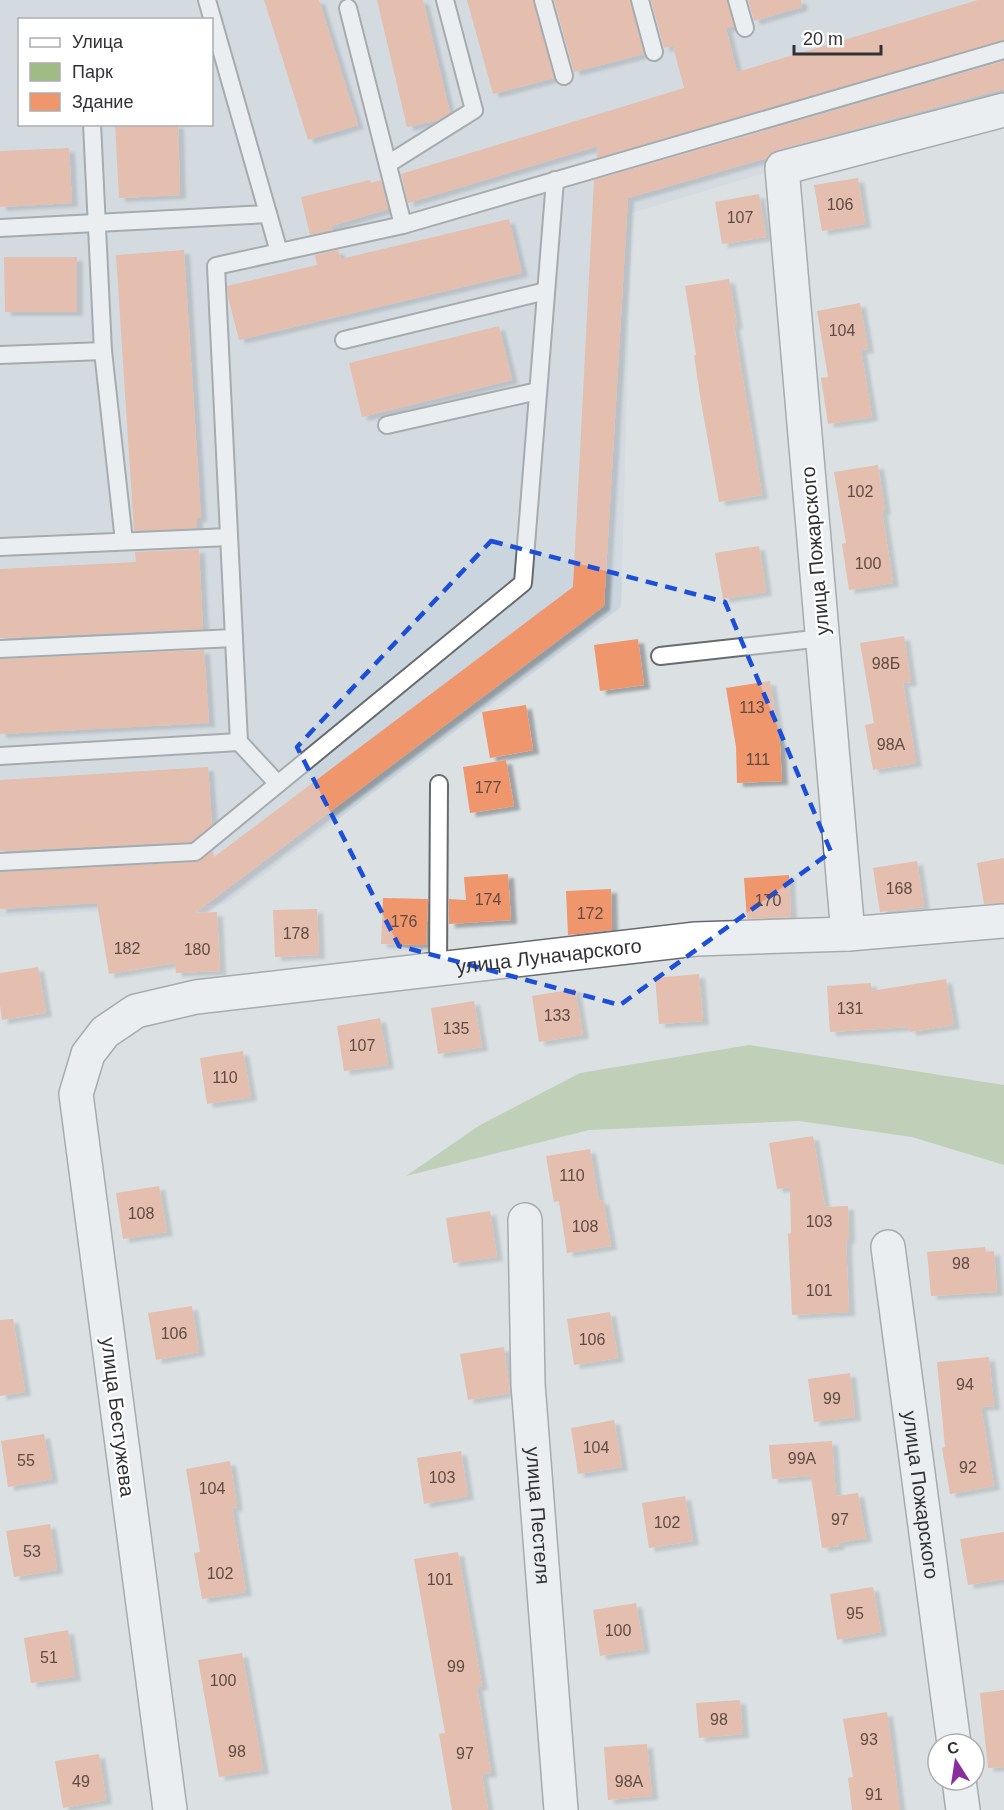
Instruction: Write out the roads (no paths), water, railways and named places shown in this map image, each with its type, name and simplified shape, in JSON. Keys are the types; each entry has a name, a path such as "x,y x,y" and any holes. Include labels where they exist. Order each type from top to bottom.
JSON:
{"street":[{"name":"улица Пожарского","path":"848,934 782,168 1004,110"},
{"name":"улица Луначарского","path":"105,1032 136,1011 196,997 696,939 848,934 1004,921"},
{"name":"улица Бестужева","path":"105,1032 88,1054 76,1094 170,1810"},
{"name":"улица Пестеля","path":"525,1220 528,1384 561,1810"},
{"name":"улица Пожарского","path":"888,1247 952,1732"},
{"path":"961,1792 963,1810"}],"lane":[{"path":"207,0 212,18"},
{"path":"388,164 474,110 445,0"},
{"path":"543,0 564,76"},
{"path":"640,0 654,52"},
{"path":"738,0 745,28"},
{"path":"348,8 403,225"},
{"path":"213,21 279,252"},
{"path":"278,784 239,742 216,266 403,225 1004,50"},
{"path":"92,126 103,351 124,542"},
{"path":"0,862 195,852 523,583 555,180"},
{"path":"0,228 268,213"},
{"path":"344,340 546,291"},
{"path":"0,355 103,351"},
{"path":"387,425 538,391"},
{"path":"0,547 229,537"},
{"path":"0,649 234,638"},
{"path":"660,656 823,639"},
{"path":"0,756 239,742"},
{"path":"438,969 439,784"}]}
